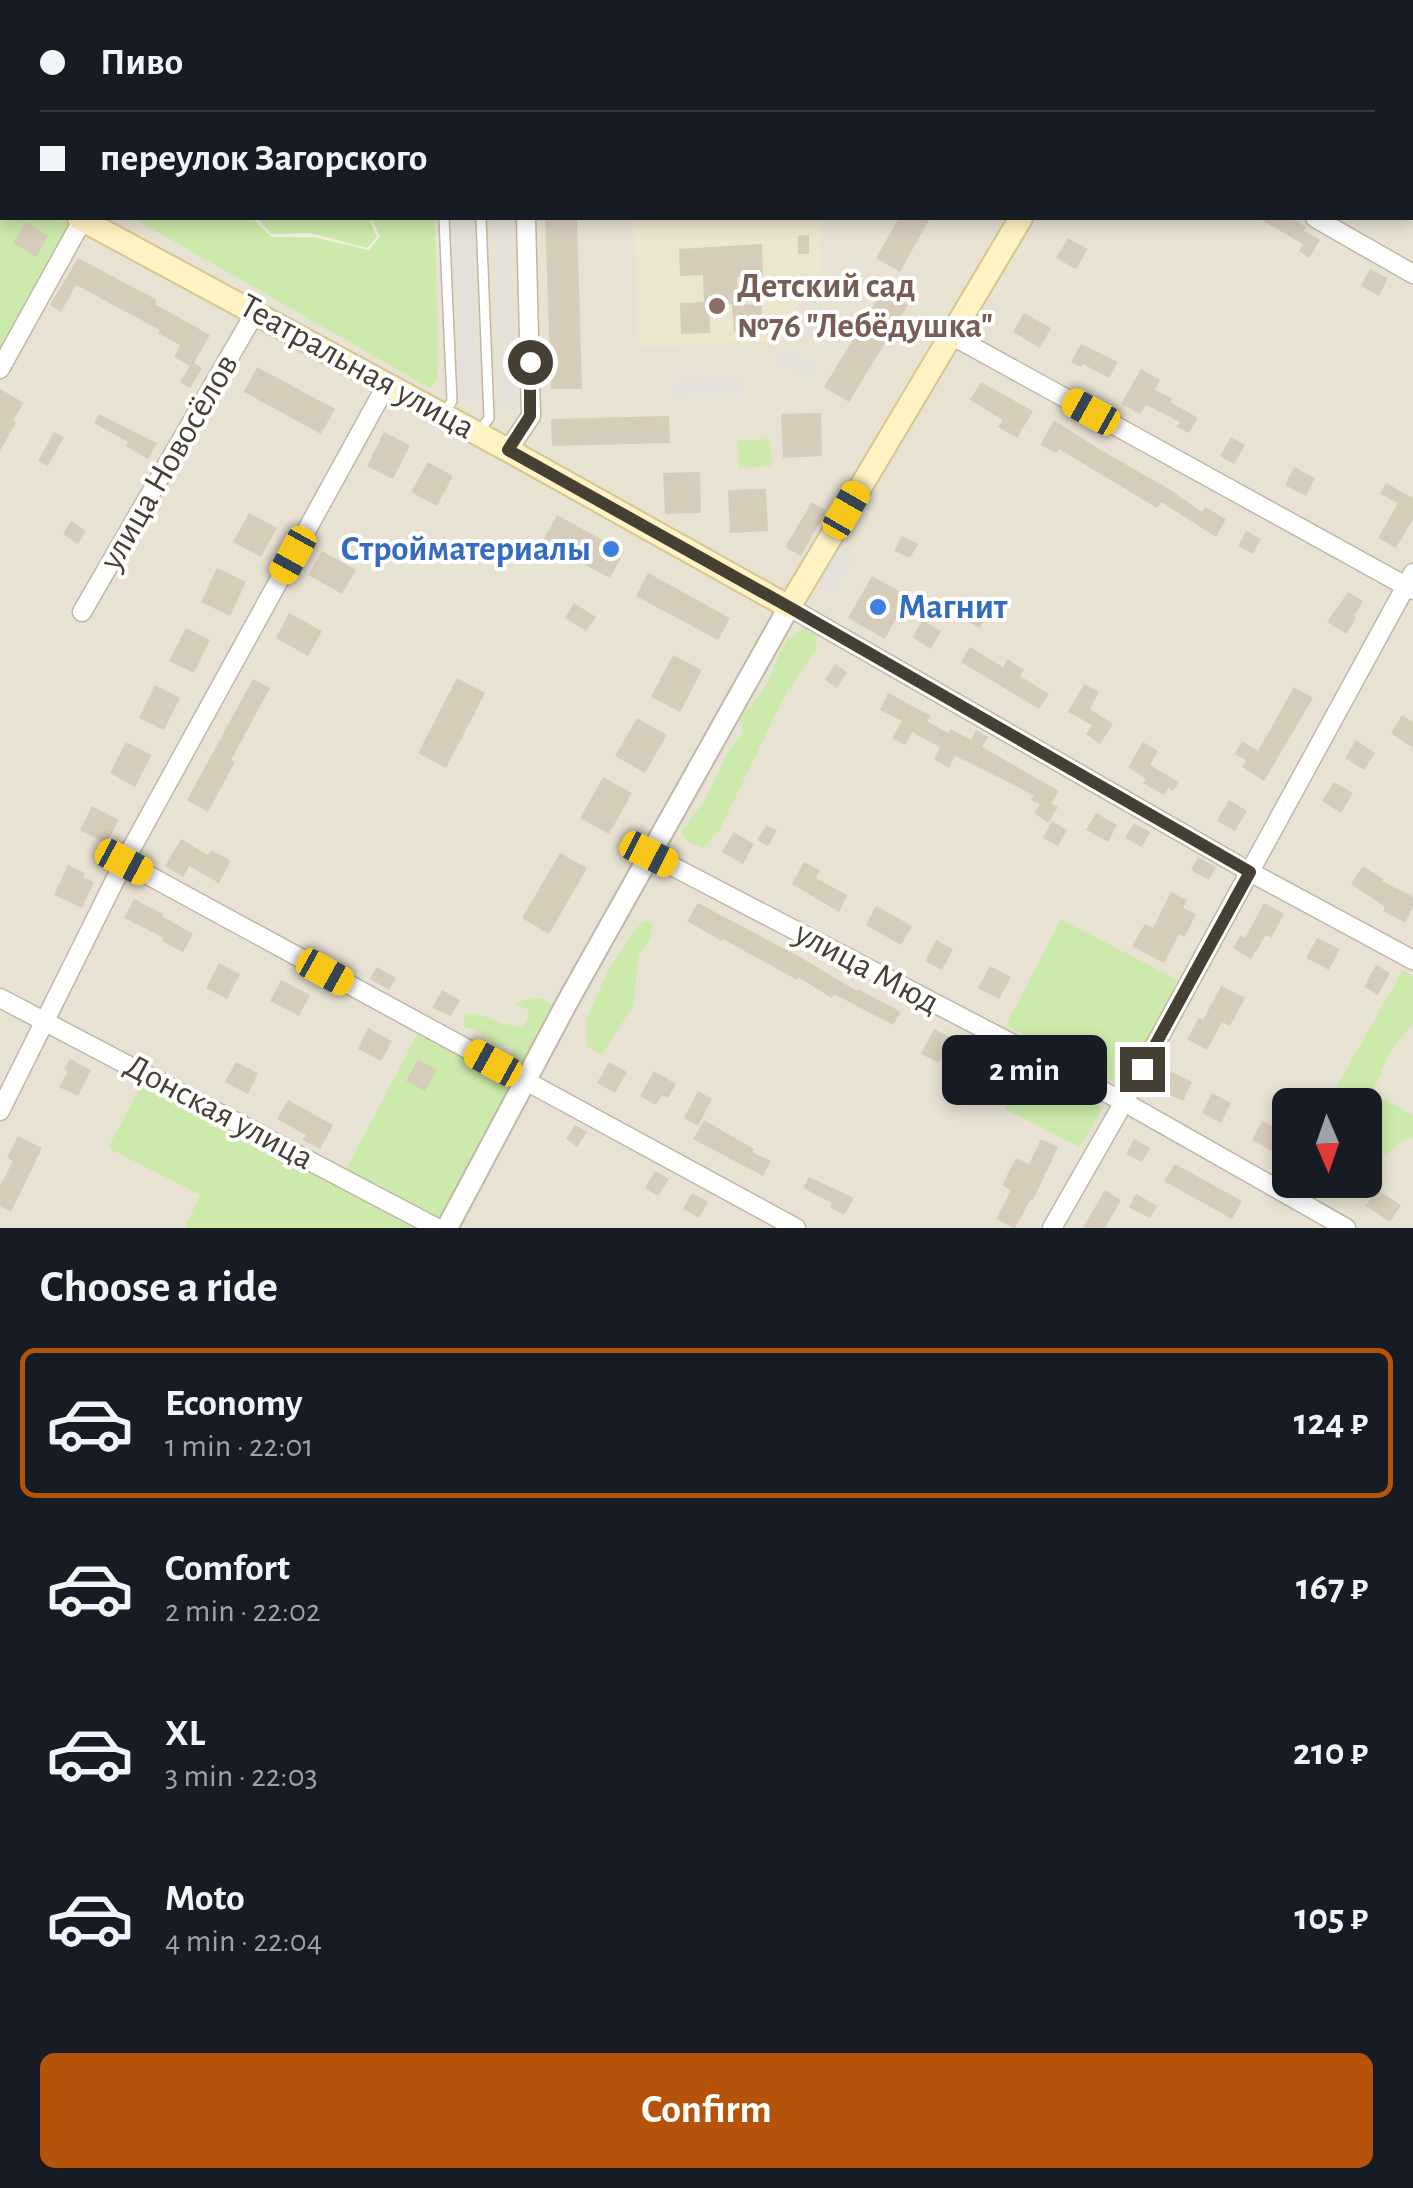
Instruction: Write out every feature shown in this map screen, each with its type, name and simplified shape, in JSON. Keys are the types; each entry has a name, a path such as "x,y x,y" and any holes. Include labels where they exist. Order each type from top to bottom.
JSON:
{"main road":[{"name":"Театральная улица","path":"85,220 789,607"},
{"path":"789,607 1020,220"}],"street":[{"path":"0,369 80,220"},
{"path":"508,450 530,416 526,220"},
{"path":"1318,220 1413,274"},
{"name":"улица Новосёлов","path":"82,612 256,312"},
{"path":"951,334 1411,583 1052,1228"},
{"path":"0,1110 124,862 386,384"},
{"path":"447,1228 569,999 789,607"},
{"name":"Театральная улица","path":"789,607 1250,872 1413,960"},
{"name":"улица Мюд","path":"649,854 1124,1102 1346,1228"},
{"path":"124,862 796,1228"},
{"name":"Донская улица","path":"0,998 436,1228"}],"lane":[{"path":"443,415 452,401 444,220"},
{"path":"478,434 489,418 481,220"}],"shaded area":[{"path":"0,220 169,220 439,375 426,220 1413,220 1413,1228 0,1228"},
{"path":"453,220 472,220 479,398 459,399"},
{"path":"495,220 510,220 516,409 501,410"},
{"name":"Детский сад №76 \"Лебёдушка\"","path":"633,220 820,220 822,270 772,341 639,348"},
{"path":"807,307 839,326 827,346 795,327"},
{"path":"783,348 821,366 814,378 776,363"},
{"path":"743,379 743,393 671,395 671,382"},
{"path":"838,549 854,558 832,595 816,587"}],"green space":[{"path":"0,220 61,220 73,225 0,355"},
{"path":"136,220 254,220 272,237 313,237 369,250 380,237 372,220 435,220 438,378 430,388"},
{"path":"259,220 370,220 377,237 367,248 310,233 271,234"},
{"path":"770,439 772,466 739,468 737,441"},
{"path":"804,629 817,635 816,652 787,691 719,831 703,848 689,842 681,832 706,798 728,752 743,733 740,718 766,684 785,643"},
{"path":"1061,919 1181,982 1125,1087 1006,1025"},
{"path":"645,921 652,923 650,939 638,955 634,1005 601,1055 587,1046 587,1018 607,973 633,931"},
{"path":"1403,970 1413,976 1413,1024 1391,1050 1374,1088 1336,1088"},
{"path":"543,998 557,1009 528,1069 511,1055 513,1045 495,1046 477,1030 464,1027 465,1014 523,1026 529,1016 527,1009 513,1005"},
{"path":"418,1033 518,1085 439,1228 185,1228 200,1195 108,1148 143,1082 337,1186"},
{"path":"1028,1069 1103,1108 1079,1147 1005,1109"},
{"path":"1382,1098 1413,1115 1413,1138 1402,1141 1386,1155 1382,1153"}],"building":[{"path":"545,220 577,220 582,389 551,389"},
{"path":"898,220 929,220 900,272 876,258"},
{"path":"1261,220 1295,220 1306,227 1304,231 1320,240 1309,258 1299,251 1303,244"},
{"path":"26,222 48,236 36,257 13,243"},
{"path":"809,235 809,254 798,254 798,236"},
{"path":"1068,238 1088,249 1076,269 1056,258"},
{"path":"762,244 763,275 737,277 739,304 709,306 710,333 681,334 680,303 704,302 703,275 680,276 679,249"},
{"path":"78,258 157,300 155,304 210,335 194,363 202,368 190,388 180,382 190,366 174,357 180,345 158,333 160,330 76,285 61,312 50,305"},
{"path":"1370,269 1388,278 1379,296 1361,286"},
{"path":"883,290 908,305 849,402 824,387"},
{"path":"762,304 763,331 734,332 732,305"},
{"path":"1024,313 1051,328 1040,348 1013,332"},
{"path":"1081,344 1118,362 1109,378 1071,362"},
{"path":"257,367 335,409 321,434 244,392"},
{"path":"1141,369 1160,380 1155,390 1198,418 1189,433 1177,427 1180,422 1146,405 1140,414 1121,404"},
{"path":"981,382 1033,411 1017,438 998,427 1003,420 970,400"},
{"path":"0,389 24,403 0,451"},
{"path":"821,413 822,456 783,458 781,414"},
{"path":"99,414 157,443 148,459 126,446 128,442 94,423"},
{"path":"669,416 670,443 552,446 551,419"},
{"path":"1054,420 1202,512 1205,507 1226,519 1216,537 1161,502 1157,508 1059,449 1056,453 1040,445"},
{"path":"54,432 64,437 48,466 38,461"},
{"path":"384,432 410,445 393,479 367,466"},
{"path":"1231,437 1245,445 1234,464 1220,456"},
{"path":"428,462 453,476 437,506 411,492"},
{"path":"1294,467 1315,478 1306,496 1285,485"},
{"path":"700,472 701,513 665,514 663,473"},
{"path":"1386,483 1413,498 1413,519 1396,548 1378,538 1398,503 1380,494"},
{"path":"766,489 768,531 730,533 728,490"},
{"path":"812,502 826,511 801,556 785,547"},
{"path":"249,513 277,528 261,557 233,542"},
{"path":"557,515 624,552 610,578 542,542"},
{"path":"71,521 86,531 78,544 63,534"},
{"path":"1246,531 1261,539 1253,554 1238,546"},
{"path":"902,536 918,544 910,558 894,551"},
{"path":"322,551 356,570 342,594 308,575"},
{"path":"217,568 246,582 230,616 201,602"},
{"path":"648,573 730,618 718,640 636,596"},
{"name":"Магнит","path":"872,576 908,596 885,639 848,618"},
{"path":"1348,592 1363,601 1347,634 1327,622"},
{"path":"574,603 596,617 586,631 565,618"},
{"path":"974,607 987,614 980,628 967,621"},
{"path":"289,613 322,631 308,656 276,638"},
{"path":"923,620 941,631 931,649 912,637"},
{"path":"186,628 210,640 194,673 169,661"},
{"path":"970,647 1003,667 1008,659 1024,670 1020,676 1049,694 1039,709 961,662"},
{"path":"673,655 702,670 680,712 651,697"},
{"path":"835,664 847,672 837,688 825,680"},
{"path":"457,678 485,693 446,768 418,753"},
{"path":"253,679 270,688 208,812 187,800"},
{"path":"1084,684 1099,692 1090,709 1113,724 1100,744 1086,734 1092,725 1068,712"},
{"path":"155,685 180,698 164,730 139,718"},
{"path":"1294,687 1313,698 1264,781 1242,767 1246,760 1235,754 1242,741 1258,751"},
{"path":"888,693 931,716 927,721 948,733 951,729 971,740 976,730 988,737 982,747 1059,791 1051,803 1058,807 1048,823 1034,813 1040,805 1031,800 1034,796 1012,784 955,756 949,768 934,759 940,747 912,732 905,745 892,738 902,721 880,710"},
{"path":"1402,715 1413,722 1413,748 1391,733"},
{"path":"637,718 667,735 645,773 615,756"},
{"path":"1356,740 1375,753 1364,770 1345,758"},
{"path":"126,742 152,755 135,787 110,773"},
{"path":"1143,742 1158,751 1150,765 1179,782 1173,791 1168,788 1164,795 1143,783 1146,779 1128,767"},
{"path":"603,777 632,793 609,834 580,818"},
{"path":"1334,782 1353,793 1341,813 1322,801"},
{"path":"1229,800 1247,811 1235,831 1217,821"},
{"path":"92,806 119,820 106,844 80,830"},
{"path":"1096,813 1117,825 1108,842 1086,830"},
{"path":"1052,821 1067,830 1058,846 1043,838"},
{"path":"1134,823 1150,832 1142,847 1125,838"},
{"path":"766,825 777,830 768,846 757,840"},
{"path":"734,832 754,844 743,864 722,852"},
{"path":"181,839 208,855 211,850 231,861 219,883 189,866 183,877 165,866"},
{"path":"560,853 587,868 549,934 522,918"},
{"path":"1198,857 1216,867 1209,880 1191,870"},
{"path":"804,862 820,870 816,878 847,895 839,912 792,884"},
{"path":"68,865 94,882 82,908 54,895"},
{"path":"1363,866 1413,897 1405,923 1383,911 1385,907 1351,884"},
{"path":"1171,892 1187,900 1183,908 1196,914 1185,937 1179,934 1164,963 1132,946 1145,924 1153,928"},
{"path":"134,899 193,934 183,952 124,918"},
{"path":"698,903 901,1012 893,1025 722,941 687,921"},
{"path":"1264,903 1284,914 1271,938 1266,935 1251,959 1233,948 1241,935 1245,938"},
{"path":"876,906 912,926 901,945 866,925"},
{"path":"1317,938 1340,949 1329,970 1306,958"},
{"path":"936,940 953,949 942,970 925,961"},
{"path":"219,963 240,974 227,999 206,988"},
{"path":"1376,965 1390,973 1378,995 1364,987"},
{"path":"990,966 1011,977 999,999 978,988"},
{"path":"377,967 396,978 389,990 370,979"},
{"path":"281,980 310,995 299,1016 270,1001"},
{"path":"1221,986 1245,998 1230,1026 1222,1022 1207,1050 1187,1039 1199,1018 1203,1020"},
{"path":"442,990 460,1000 451,1016 432,1008"},
{"path":"368,1028 392,1041 381,1061 358,1049"},
{"path":"934,1029 951,1038 949,1043 977,1057 969,1072 942,1057 939,1063 921,1054"},
{"path":"70,1059 91,1070 78,1096 59,1087"},
{"path":"418,1059 437,1070 425,1091 406,1081"},
{"path":"236,1062 258,1073 248,1094 225,1082"},
{"path":"609,1062 627,1072 615,1093 597,1083"},
{"path":"1002,1068 1019,1078 1009,1096 992,1086"},
{"path":"654,1071 676,1084 668,1098 662,1095 656,1105 640,1096"},
{"path":"1170,1071 1192,1082 1183,1101 1160,1090"},
{"path":"698,1091 712,1099 698,1126 684,1118"},
{"path":"1212,1093 1231,1103 1221,1123 1202,1113"},
{"path":"288,1100 333,1125 320,1149 303,1140 306,1135 277,1119"},
{"path":"704,1120 771,1161 763,1176 693,1139"},
{"path":"1262,1121 1272,1126 1272,1151 1252,1140"},
{"path":"575,1125 587,1132 577,1147 566,1139"},
{"path":"18,1136 42,1148 11,1212 0,1206 0,1186 13,1161 7,1158"},
{"path":"1041,1139 1058,1147 1033,1200 1013,1228 996,1219 1011,1190 1002,1185 1016,1158 1029,1164"},
{"path":"1134,1139 1150,1148 1142,1162 1126,1154"},
{"path":"1175,1164 1242,1201 1232,1219 1164,1181"},
{"path":"655,1171 669,1179 658,1196 645,1188"},
{"path":"809,1177 854,1198 844,1215 830,1207 832,1203 803,1188"},
{"path":"1105,1190 1121,1200 1105,1228 1083,1228"},
{"path":"692,1193 708,1202 699,1218 683,1209"},
{"path":"1382,1193 1401,1205 1390,1222 1366,1206 1371,1198 1382,1198"},
{"path":"1136,1194 1157,1206 1150,1218 1129,1207"}],"place":[{"name":"Детский сад №76 \"Лебёдушка\"","path":"717,306"},
{"name":"Стройматериалы","path":"611,549"},
{"name":"Магнит","path":"878,607"}],"route":[{"path":"530,362 530,416 508,450 1250,872 1142,1069"}]}
